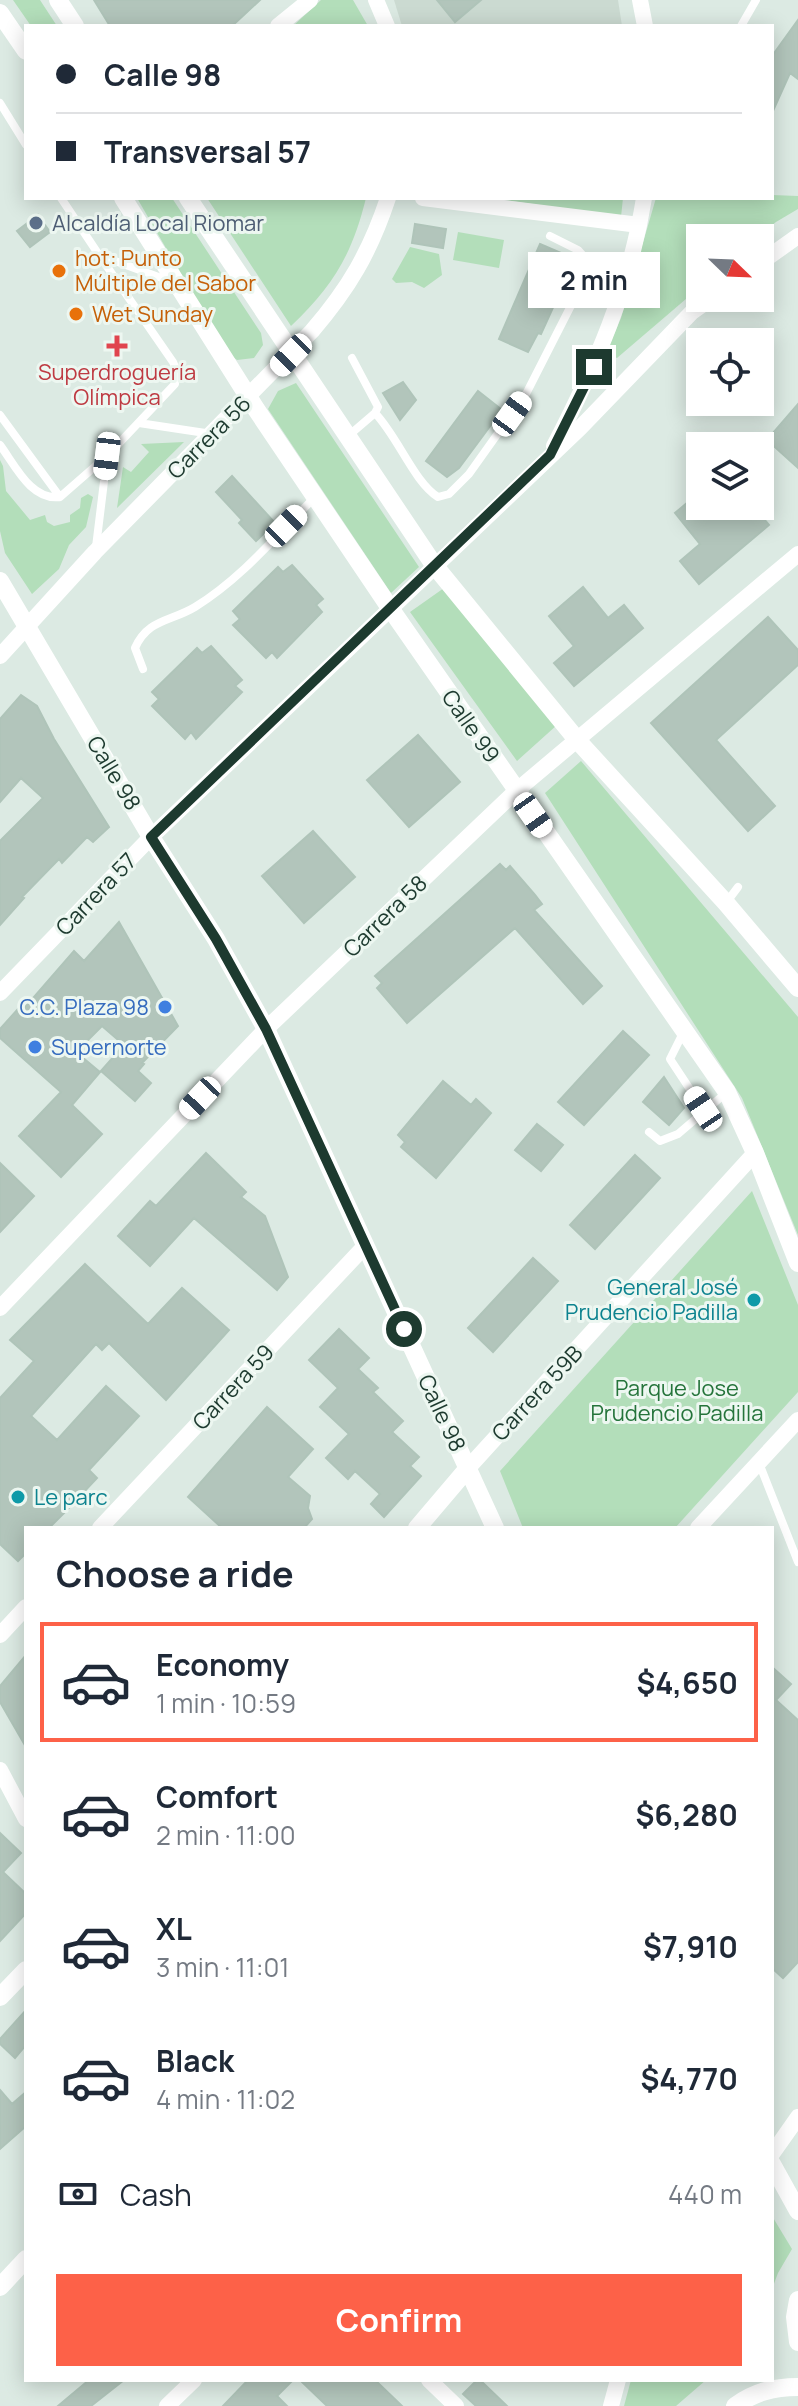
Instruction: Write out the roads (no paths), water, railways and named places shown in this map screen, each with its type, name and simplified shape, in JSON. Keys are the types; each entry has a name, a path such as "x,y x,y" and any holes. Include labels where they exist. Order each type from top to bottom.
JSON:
{"street":[{"path":"58,0 74,24"},
{"path":"280,24 310,0"},
{"path":"376,0 386,24"},
{"path":"640,0 645,24"},
{"path":"0,13 24,48"},
{"name":"Calle 99","path":"124,200 249,398 390,608 727,1092 755,1153 798,1263"},
{"path":"189,200 434,565 578,741 726,903 798,988"},
{"name":"Carrera 56","path":"0,656 95,552 291,355 344,292 361,266 387,200"},
{"path":"453,200 513,204 639,225"},
{"path":"550,455 611,327 644,200"},
{"path":"774,253 798,236"},
{"name":"Carrera 57","path":"0,993 151,837 580,428 692,312"},
{"name":"Carrera 58","path":"0,1308 266,1029 516,791 798,554"},
{"name":"Calle 98","path":"0,581 151,837 216,939 266,1029 494,1526"},
{"name":"Carrera 59B","path":"419,1526 755,1153"},
{"name":"Carrera 59","path":"102,1526 365,1246"},
{"path":"700,1526 798,1420"},
{"path":"0,1635 24,1609"},
{"path":"0,1770 24,1815"},
{"path":"0,1997 24,1972"},
{"path":"774,2151 798,2117"},
{"path":"774,2168 798,2211"},
{"path":"0,2287 24,2261"},
{"path":"798,2300 795,2317 798,2342"},
{"path":"167,2406 192,2382"},
{"path":"431,2382 447,2403"},
{"path":"611,2406 617,2382"},
{"path":"735,2406 768,2389 798,2387"}],"lane":[{"path":"742,24 756,0"},
{"path":"0,103 24,142"},
{"path":"0,445 34,490 43,497 60,497 107,456 171,391 176,377 176,369 62,200"},
{"path":"375,413 390,429 427,490 438,497 449,494 469,474 526,394 581,286 587,260 578,250 550,236"},
{"path":"99,255 177,284"},
{"path":"347,437 378,407 352,358"},
{"path":"0,415 60,497"},
{"path":"139,423 212,434"},
{"path":"95,552 107,456"},
{"path":"143,669 135,648 147,628 193,608 230,581 315,497"},
{"path":"726,903 738,887"},
{"path":"684,1030 670,1059 703,1109"},
{"path":"649,1132 657,1140 678,1134 703,1109 727,1092"},
{"path":"759,1463 798,1562"}],"place":[{"name":"Alcaldía Local Riomar","path":"36,223"},
{"name":"hot: Punto Múltiple del Sabor","path":"59,271"},
{"name":"Wet Sunday","path":"76,314"},
{"name":"Superdroguería Olímpica","path":"117,346"},
{"name":"C.C. Plaza 98","path":"165,1007"},
{"name":"Supernorte","path":"35,1047"},
{"name":"General José Prudencio Padilla","path":"754,1300"},
{"name":"Le parc","path":"18,1497"}],"park label":[{"name":"Parque Jose Prudencio Padilla","path":"677,1400"}]}
